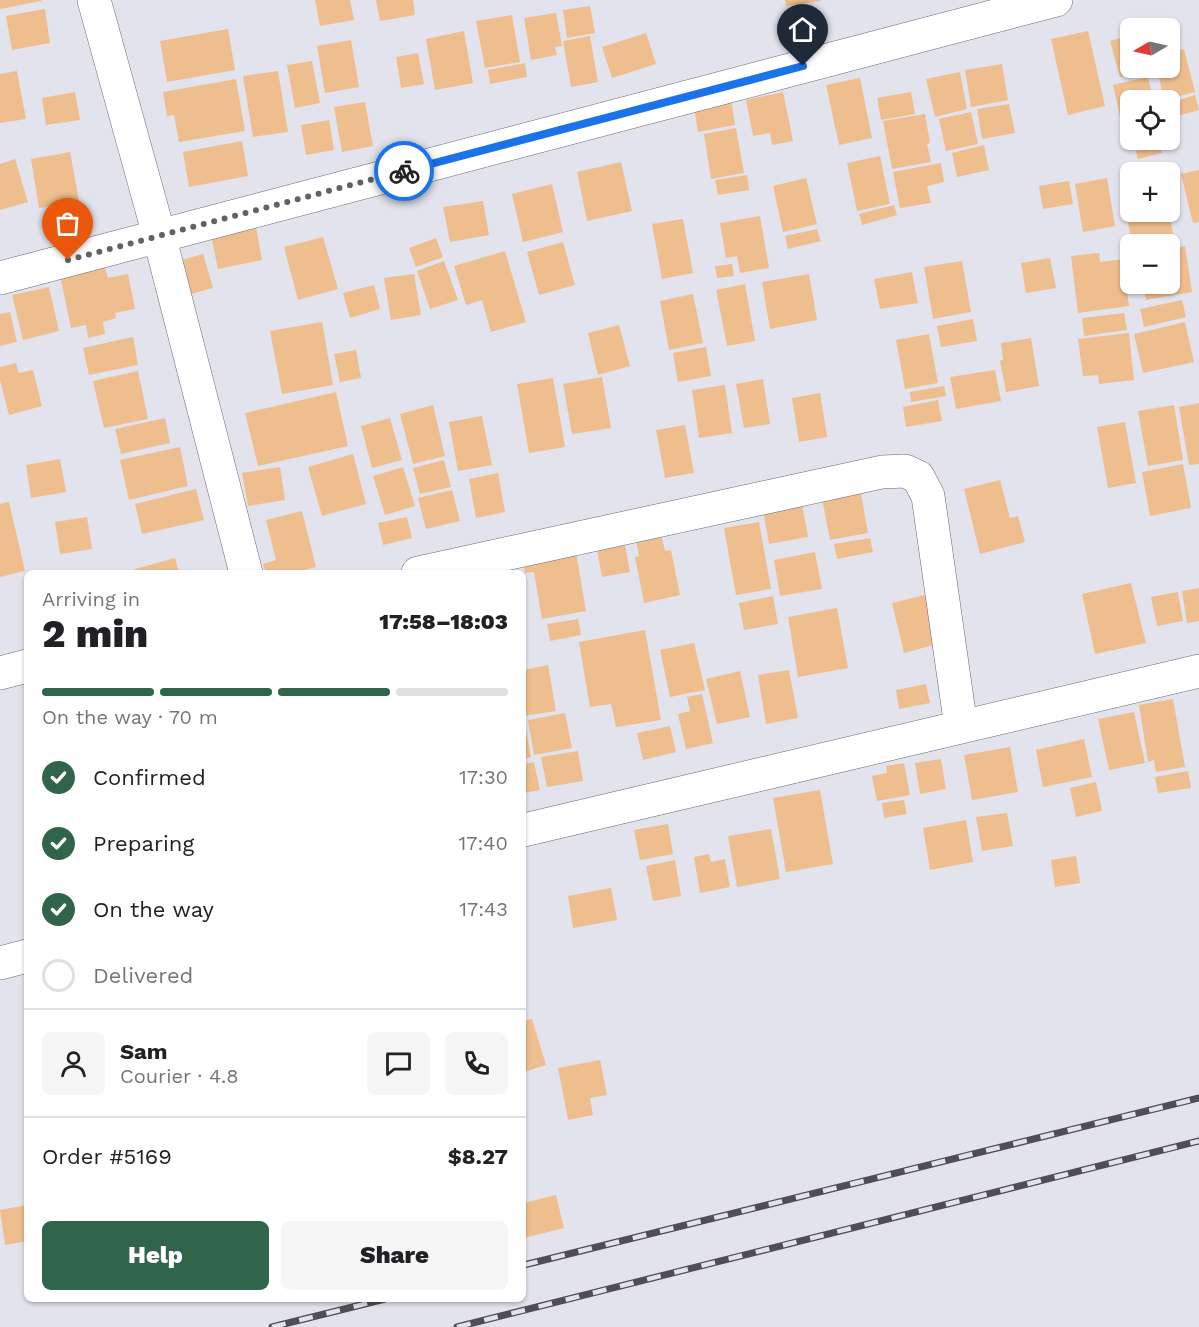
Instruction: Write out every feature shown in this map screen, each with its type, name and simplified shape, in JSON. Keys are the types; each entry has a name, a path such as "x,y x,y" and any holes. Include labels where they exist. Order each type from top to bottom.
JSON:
{"street":[{"path":"94,0 159,235 245,570"},
{"path":"0,278 1056,0"},
{"path":"432,570 882,472 904,471 918,477 928,496 961,727"},
{"path":"0,673 24,667"},
{"path":"526,830 1199,671"},
{"path":"0,963 24,957"}],"building":[{"path":"0,0 41,0 41,1 0,9"},
{"path":"315,0 350,0 354,20 320,26"},
{"path":"376,0 413,0 415,15 380,21"},
{"path":"785,0 821,0 821,1 786,6"},
{"path":"590,6 595,33 567,38 563,10"},
{"path":"45,9 50,43 12,50 6,16"},
{"path":"556,13 562,46 555,47 557,55 531,60 524,18"},
{"path":"512,15 520,62 485,68 476,21"},
{"path":"228,29 235,70 167,82 160,41"},
{"path":"464,31 473,83 435,90 426,39"},
{"path":"1088,31 1105,106 1068,115 1051,39"},
{"path":"646,33 656,64 612,78 602,47"},
{"path":"590,36 598,82 571,87 563,41"},
{"path":"1120,38 1120,77 1110,41"},
{"path":"351,40 359,87 325,93 317,46"},
{"path":"1184,49 1195,92 1180,96 1180,90 1162,90 1159,78 1180,78 1180,50"},
{"path":"418,53 424,84 401,88 396,57"},
{"path":"312,61 320,103 295,108 287,65"},
{"path":"525,63 527,77 490,84 488,70"},
{"path":"1002,64 1008,100 971,107 965,70"},
{"path":"17,71 26,119 0,123 0,74"},
{"path":"278,71 288,132 253,137 243,76"},
{"path":"960,72 967,109 935,117 926,79"},
{"path":"860,78 872,138 839,145 826,85"},
{"path":"1148,78 1151,90 1120,90 1120,116 1113,85"},
{"path":"236,79 245,131 179,142 174,115 167,116 163,92"},
{"path":"75,92 80,120 46,125 42,98"},
{"path":"783,92 793,141 772,145 770,133 753,136 746,100"},
{"path":"911,92 915,114 881,120 877,98"},
{"path":"1195,95 1199,110 1180,115 1180,100"},
{"path":"731,99 735,125 698,132 694,106"},
{"path":"365,102 373,146 342,152 334,107"},
{"path":"1009,104 1015,133 982,139 977,109"},
{"path":"971,112 978,144 946,151 939,119"},
{"path":"925,114 931,162 892,169 883,121"},
{"path":"329,120 334,150 306,155 301,125"},
{"path":"736,128 744,173 711,179 704,134"},
{"path":"242,141 248,176 189,187 183,152"},
{"path":"984,145 989,170 957,177 952,153"},
{"path":"1136,150 1161,150 1162,153 1138,159"},
{"path":"70,152 79,201 39,208 31,159"},
{"path":"880,156 890,204 857,211 847,163"},
{"path":"15,159 28,202 0,210 0,164"},
{"path":"621,162 632,211 587,221 577,172"},
{"path":"941,163 944,182 927,186 931,203 900,208 893,172"},
{"path":"1199,170 1199,222 1193,223 1181,174"},
{"path":"747,175 749,190 718,195 715,180"},
{"path":"806,178 817,224 783,232 773,186"},
{"path":"1107,178 1115,226 1083,232 1075,184"},
{"path":"1069,181 1073,204 1043,209 1039,186"},
{"path":"552,184 563,232 523,242 512,194"},
{"path":"483,201 489,235 450,242 443,207"},
{"path":"894,205 897,215 862,225 859,214"},
{"path":"760,216 769,268 740,273 737,256 726,258 720,223"},
{"path":"683,219 693,273 662,279 652,224"},
{"path":"255,222 262,260 218,269 210,230"},
{"path":"1128,222 1171,222 1173,234 1130,234"},
{"path":"817,229 821,241 788,249 785,236"},
{"path":"323,237 338,289 298,300 284,247"},
{"path":"436,238 443,257 416,267 409,248"},
{"path":"563,242 575,285 539,295 527,252"},
{"path":"1185,246 1192,292 1146,300 1145,294 1180,294 1180,247"},
{"path":"505,251 526,322 491,332 482,300 466,305 454,266"},
{"path":"1099,253 1100,262 1120,259 1120,294 1127,294 1129,306 1078,313 1071,256"},
{"path":"203,254 213,288 191,294 182,260"},
{"path":"1050,258 1056,288 1026,293 1021,263"},
{"path":"444,261 458,300 430,309 417,271"},
{"path":"962,261 971,312 933,319 924,267"},
{"path":"732,264 734,276 717,278 715,266"},
{"path":"104,265 108,278 128,274 135,309 115,313 116,318 103,322 105,334 88,338 86,325 71,328 60,275"},
{"path":"912,272 918,303 880,309 874,279"},
{"path":"414,274 421,315 391,320 384,278"},
{"path":"809,274 817,320 770,329 762,282"},
{"path":"745,284 755,341 727,346 716,290"},
{"path":"374,285 380,309 350,318 343,293"},
{"path":"49,287 59,331 23,340 12,295"},
{"path":"693,294 703,343 669,350 660,301"},
{"path":"1182,300 1186,317 1144,327 1140,309"},
{"path":"10,312 17,342 0,346 0,314"},
{"path":"1124,313 1127,330 1084,336 1082,318"},
{"path":"973,319 977,341 941,347 937,326"},
{"path":"322,322 333,385 282,394 270,331"},
{"path":"1185,322 1194,362 1143,373 1134,334"},
{"path":"619,325 630,366 598,375 588,333"},
{"path":"1129,333 1134,380 1099,384 1098,375 1083,376 1078,339"},
{"path":"929,334 938,383 905,389 896,340"},
{"path":"133,337 138,365 89,375 83,348"},
{"path":"1031,338 1039,386 1006,392 1000,361 1003,360 1001,343"},
{"path":"706,347 711,376 678,382 673,353"},
{"path":"356,350 361,378 340,382 334,354"},
{"path":"16,363 19,373 33,370 42,406 9,415 0,380 0,367"},
{"path":"995,370 1001,401 956,409 950,377"},
{"path":"138,371 148,419 104,428 93,381"},
{"path":"602,377 611,428 572,434 563,384"},
{"path":"553,378 565,447 529,453 517,384"},
{"path":"763,379 770,424 744,428 736,384"},
{"path":"725,385 732,433 699,438 692,390"},
{"path":"944,386 946,396 911,402 910,392"},
{"path":"336,392 348,446 258,466 245,413"},
{"path":"820,393 827,437 799,442 792,398"},
{"path":"938,400 942,421 906,427 903,407"},
{"path":"1199,403 1199,464 1189,465 1179,407"},
{"path":"433,405 445,456 413,464 400,414"},
{"path":"1174,405 1183,460 1148,466 1138,411"},
{"path":"482,416 492,465 458,471 449,422"},
{"path":"165,418 170,443 121,454 115,429"},
{"path":"390,418 402,460 372,468 361,426"},
{"path":"1125,422 1136,483 1108,488 1097,427"},
{"path":"685,425 694,473 665,478 656,430"},
{"path":"180,447 188,486 129,500 120,460"},
{"path":"353,454 366,504 322,516 308,467"},
{"path":"60,459 66,492 31,498 26,465"},
{"path":"444,460 451,487 420,494 413,468"},
{"path":"1183,464 1191,508 1150,516 1142,472"},
{"path":"280,467 285,500 248,506 242,473"},
{"path":"403,467 415,506 385,515 373,476"},
{"path":"498,473 505,512 476,518 469,479"},
{"path":"1000,480 1010,518 1018,516 1025,542 980,554 964,489"},
{"path":"859,482 868,533 830,540 820,488"},
{"path":"196,489 204,520 142,534 135,504"},
{"path":"452,490 460,521 426,529 418,498"},
{"path":"800,492 808,537 769,544 761,499"},
{"path":"9,502 25,570 0,577 0,504"},
{"path":"302,511 316,567 304,570 265,570 263,564 276,560 266,520"},
{"path":"87,517 92,549 60,554 55,522"},
{"path":"407,517 412,538 383,545 378,523"},
{"path":"759,522 771,589 736,595 724,528"},
{"path":"659,525 665,551 671,550 680,595 644,603 635,557 639,556 634,529"},
{"path":"870,538 873,552 837,559 834,544"},
{"path":"625,545 630,572 602,577 597,550"},
{"path":"575,546 586,611 542,619 534,572 526,573 522,555"},
{"path":"815,552 822,589 780,596 774,560"},
{"path":"175,558 178,570 135,570"},
{"path":"1131,583 1146,643 1095,654 1082,594"},
{"path":"1199,588 1199,621 1187,623 1182,591"},
{"path":"1178,592 1183,621 1157,626 1151,597"},
{"path":"925,595 937,644 904,653 892,603"},
{"path":"773,596 778,624 744,630 739,603"},
{"path":"837,608 848,668 798,677 788,617"},
{"path":"578,619 581,635 550,641 547,624"},
{"path":"645,630 661,720 616,727 611,704 590,707 579,642"},
{"path":"694,643 705,690 670,697 660,650"},
{"path":"548,665 556,711 526,716 526,670"},
{"path":"789,670 798,718 766,724 758,675"},
{"path":"740,671 750,717 717,724 706,679"},
{"path":"926,684 930,703 899,709 896,690"},
{"path":"702,694 713,743 686,749 678,714 690,711 687,697"},
{"path":"1173,699 1185,767 1156,772 1154,760 1148,762 1139,705"},
{"path":"1134,712 1145,763 1109,770 1098,719"},
{"path":"565,713 572,748 534,755 528,720"},
{"path":"670,726 676,752 643,760 637,733"},
{"path":"526,731 531,757 526,758"},
{"path":"1084,739 1092,777 1043,787 1036,750"},
{"path":"1010,747 1018,792 972,800 964,755"},
{"path":"578,751 583,781 547,787 541,757"},
{"path":"941,759 946,789 920,794 915,763"},
{"path":"534,762 540,790 526,793 526,764"},
{"path":"904,763 910,795 877,801 872,776 887,773 886,766"},
{"path":"1188,771 1191,788 1158,793 1155,777"},
{"path":"1096,782 1102,811 1076,817 1070,788"},
{"path":"820,790 833,864 786,872 773,798"},
{"path":"904,800 907,814 884,818 882,803"},
{"path":"1007,813 1013,846 982,851 976,817"},
{"path":"966,820 973,862 930,870 923,828"},
{"path":"668,824 673,854 640,860 634,830"},
{"path":"771,829 780,879 737,887 728,836"},
{"path":"709,854 711,862 725,859 730,887 700,893 694,857"},
{"path":"1076,856 1080,883 1055,887 1051,860"},
{"path":"675,860 681,896 653,901 646,866"},
{"path":"611,888 617,920 573,928 568,896"},
{"path":"532,1019 546,1065 526,1071 526,1020"},
{"path":"600,1060 607,1095 590,1098 593,1115 568,1120 558,1068"},
{"path":"556,1195 564,1228 526,1238 526,1202"},
{"path":"24,1206 24,1242 5,1245 0,1210"}],"railway":[{"path":"526,1265 1199,1098"},
{"path":"457,1327 1199,1141"},
{"path":"272,1327 373,1302"}],"way so far":[{"path":"68,260 404,171"}],"route":[{"path":"404,171 803,66"}]}
